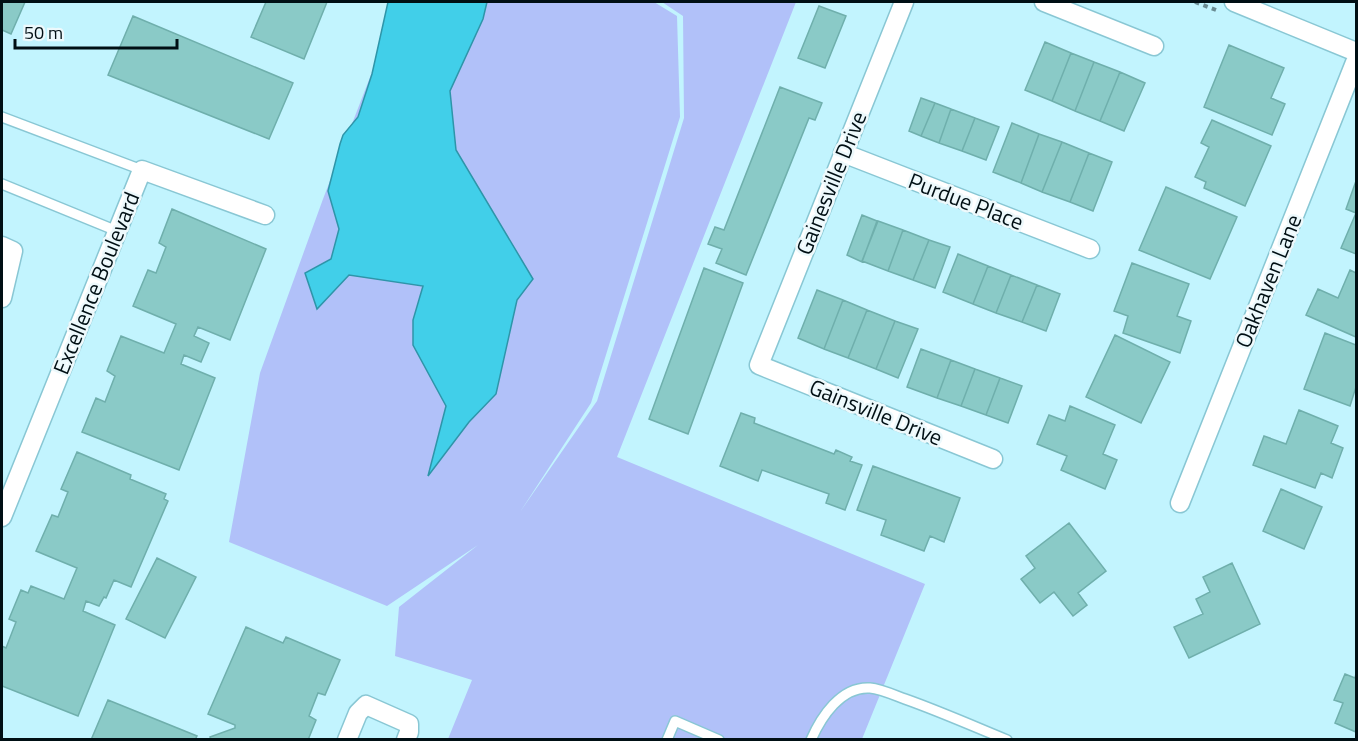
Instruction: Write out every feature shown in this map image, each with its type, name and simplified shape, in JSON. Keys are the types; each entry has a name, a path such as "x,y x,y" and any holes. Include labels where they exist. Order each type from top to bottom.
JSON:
{"street":[{"name":"Gainesville Drive","path":"759,365 904,2"},
{"path":"1044,2 1154,46"},
{"path":"1234,2 1356,52"},
{"name":"Oakhaven Lane","path":"1180,503 1356,60"},
{"name":"Purdue Place","path":"843,153 1090,249"},
{"name":"Excellence Boulevard","path":"2,518 142,170 265,215"},
{"path":"2,246 13,251 2,298"},
{"name":"Gainsville Drive","path":"759,365 993,459"},
{"path":"347,740 358,713 366,705 409,724 409,732 405,740"}],"lane":[{"path":"2,117 142,170"},
{"path":"2,184 117,231"},
{"path":"811,740 817,726 835,701 853,691 869,688 925,706 1008,740"},
{"path":"667,740 675,721 719,740"}],"shaded area":[{"path":"388,2 487,2 483,19 450,91 456,150 533,279 517,300 496,394 469,422 428,476 446,406 413,345 413,320 423,286 349,275 317,309 305,273 331,259 339,229 328,191 343,135 358,117 372,74"},
{"path":"399,2 654,2 677,16 680,117 591,403 520,512 597,401 684,118 683,16 662,2 796,2 617,457 925,584 862,739 448,739 472,680 395,656 399,607 478,545 387,606 229,542 260,373 323,199"}],"building":[{"path":"2,2 25,2 11,34 2,30"},
{"path":"266,2 327,2 304,59 251,37"},
{"path":"819,6 846,16 825,68 798,58"},
{"path":"133,16 293,83 269,139 108,75"},
{"path":"1045,42 1071,53 1052,101 1025,90"},
{"path":"1229,45 1284,68 1271,98 1285,104 1272,135 1204,107"},
{"path":"1071,53 1094,62 1075,111 1052,101"},
{"path":"1094,62 1120,72 1100,121 1075,111"},
{"path":"1120,72 1145,83 1124,131 1100,121"},
{"path":"780,87 822,103 815,120 809,118 746,275 716,263 722,249 708,244 715,227 724,230"},
{"path":"921,98 935,103 921,136 909,131"},
{"path":"935,103 951,109 939,143 921,136"},
{"path":"951,109 975,118 962,151 939,143"},
{"path":"975,118 999,127 986,160 962,151"},
{"path":"1212,120 1271,146 1245,206 1204,188 1206,182 1195,177 1209,147 1201,143"},
{"path":"1012,123 1039,134 1021,183 993,172"},
{"path":"1039,134 1062,142 1042,192 1021,183"},
{"path":"1062,142 1089,153 1070,202 1042,192"},
{"path":"1089,153 1112,162 1093,211 1070,202"},
{"path":"1356,181 1356,213 1346,209"},
{"path":"1166,187 1237,217 1210,279 1139,250"},
{"path":"172,209 266,249 230,340 198,327 194,336 209,343 201,362 184,355 181,364 215,378 179,470 82,432 96,398 105,402 115,376 107,371 121,336 164,353 176,324 133,306 148,270 156,273 166,247 159,243"},
{"path":"1356,213 1356,254 1341,248"},
{"path":"862,215 877,221 862,262 847,255"},
{"path":"878,221 903,230 888,271 862,261"},
{"path":"903,230 929,240 913,280 888,271"},
{"path":"929,240 950,247 935,288 913,280"},
{"path":"958,254 988,266 973,304 943,292"},
{"path":"1132,263 1189,284 1177,316 1191,321 1180,353 1123,333 1128,316 1114,311"},
{"path":"988,266 1011,275 996,313 973,304"},
{"path":"704,268 743,283 688,434 649,419"},
{"path":"1350,270 1356,273 1356,337 1306,315 1318,289 1338,298"},
{"path":"1011,275 1037,285 1022,322 996,313"},
{"path":"1037,285 1060,294 1046,331 1022,322"},
{"path":"817,290 843,300 824,349 798,338"},
{"path":"843,300 867,310 848,358 824,349"},
{"path":"867,310 895,321 876,369 848,358"},
{"path":"895,321 918,329 898,378 876,369"},
{"path":"1325,333 1356,345 1356,387 1350,406 1304,389"},
{"path":"1115,335 1170,362 1141,423 1086,397"},
{"path":"921,349 951,360 937,398 907,387"},
{"path":"951,360 975,369 961,406 937,398"},
{"path":"975,369 1000,378 986,415 961,406"},
{"path":"1000,378 1022,386 1008,423 986,415"},
{"path":"1070,406 1115,425 1103,454 1117,460 1105,489 1061,470 1067,456 1037,444 1049,415 1065,421"},
{"path":"1299,410 1338,426 1331,443 1343,448 1332,478 1321,473 1315,488 1253,465 1264,436 1286,444"},
{"path":"741,413 755,418 754,423 834,454 836,450 852,457 850,461 862,465 845,510 826,503 829,494 762,470 758,481 720,466"},
{"path":"77,452 131,475 130,479 166,494 164,499 168,501 131,587 114,580 106,598 104,597 99,606 86,601 83,611 115,625 78,716 2,686 2,646 6,648 16,622 9,619 21,590 28,593 31,586 64,599 77,568 36,551 52,515 58,517 68,492 61,489"},
{"path":"873,466 960,498 944,542 930,536 924,551 881,535 886,520 857,510"},
{"path":"1281,489 1322,507 1304,549 1263,531"},
{"path":"1069,523 1106,571 1078,593 1087,605 1073,616 1054,592 1040,603 1021,579 1035,568 1026,556"},
{"path":"157,558 196,577 165,638 126,619"},
{"path":"1232,563 1260,624 1189,658 1174,627 1203,614 1196,599 1210,592 1203,577"},
{"path":"246,627 283,643 286,637 340,660 325,695 318,693 309,716 316,720 308,740 211,740 210,737 235,728 235,725 208,714"},
{"path":"1345,674 1355,678 1356,674 1356,732 1335,723 1343,703 1334,700"},
{"path":"108,700 197,736 195,740 91,740"}]}
